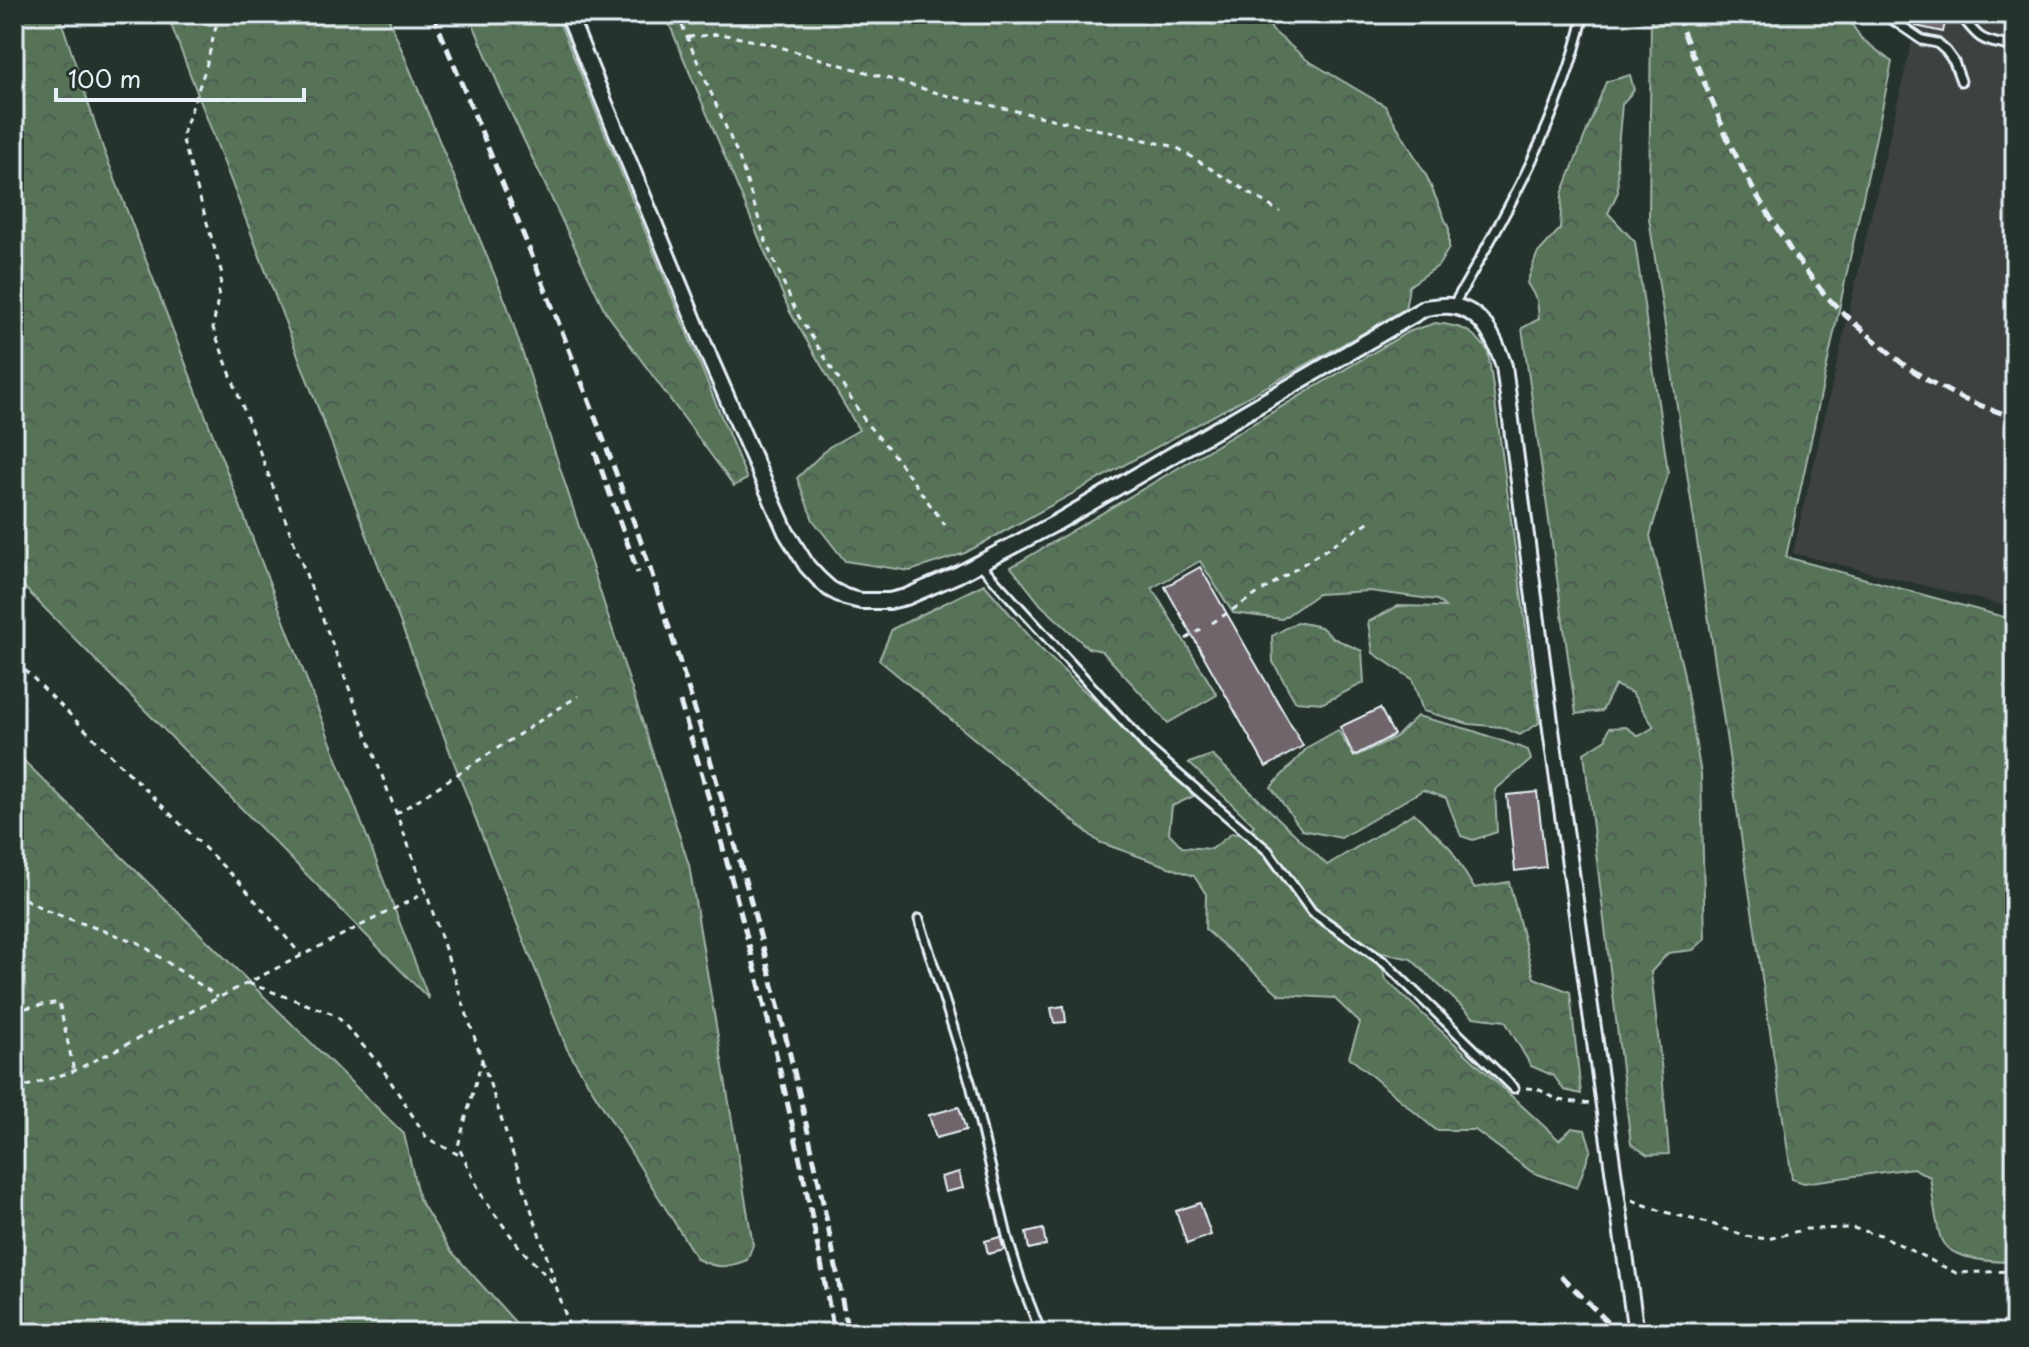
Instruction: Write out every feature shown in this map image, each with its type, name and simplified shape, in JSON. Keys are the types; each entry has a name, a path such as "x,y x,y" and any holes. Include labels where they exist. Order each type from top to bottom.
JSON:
{"street":[{"path":"568,14 753,461 786,532 819,579 838,593 861,601 906,597 979,563 1054,524 1425,308 1453,306 1481,320 1497,344 1504,366 1602,1104 1636,1333"}],"lane":[{"path":"1453,306 1530,167 1567,77 1584,14"},
{"path":"1887,14 1922,40 1937,43 1946,51 1961,81"},
{"path":"1960,14 1978,37 2015,47"},
{"path":"979,563 1149,749 1268,851 1312,912 1384,962 1514,1088"},
{"path":"919,919 971,1085 1008,1240 1041,1333"}],"path":[{"path":"219,14 206,67 182,137 222,274 213,328 426,892 572,1333"},
{"path":"677,14 740,160 766,242 796,312 867,424 945,525"},
{"path":"688,37 721,34 773,45 941,94 1176,147 1280,212"},
{"path":"1212,623 1373,519"},
{"path":"1186,639 1206,626"},
{"path":"14,663 26,671 242,885 301,955"},
{"path":"396,814 578,696"},
{"path":"14,1090 74,1071 426,892"},
{"path":"14,893 47,911 139,943 218,997"},
{"path":"247,983 336,1015 380,1065 427,1138 463,1157"},
{"path":"14,1010 59,1002 74,1071"},
{"path":"482,1060 458,1146 483,1198 520,1248 556,1286 572,1333"},
{"path":"1514,1088 1538,1089 1558,1100 1602,1104"},
{"path":"1616,1194 1744,1236 1768,1239 1806,1229 1852,1228 1881,1235 1956,1273 2015,1271"}],"shaded area":[{"path":"1918,14 2015,14 2015,608 1793,553"}],"green space":[{"path":"14,14 59,14 103,148 429,999 14,577"},
{"path":"167,14 387,14 507,305 689,865 753,1245 747,1260 722,1266 697,1259 567,1049"},
{"path":"469,14 556,14 747,479 734,486 605,311 503,96"},
{"path":"665,14 1265,14 1272,30 1307,60 1385,106 1427,177 1449,229 1449,248 1438,266 1409,286 1405,310 965,553 910,571 845,561 813,520 797,478 829,447 859,430 790,312"},
{"path":"1651,14 1845,14 1861,38 1892,62 1786,557 2015,620 2015,1262 1974,1259 1946,1246 1937,1225 1930,1177 1913,1168 1804,1183 1792,1179 1649,218"},
{"path":"1630,75 1634,90 1622,104 1617,158 1618,192 1608,213 1635,242 1668,472 1650,536 1683,670 1701,774 1705,939 1693,950 1668,953 1651,972 1669,1154 1648,1155 1631,1144 1584,753 1605,740 1609,728 1626,727 1639,736 1654,727 1632,693 1615,685 1602,711 1576,714 1522,328 1539,319 1537,300 1527,283 1537,254 1560,229 1562,194 1606,82"},
{"path":"1435,323 1466,330 1488,351 1539,723 1520,735 1501,727 1469,724 1423,711 1412,679 1373,653 1368,622 1398,606 1445,607 1437,600 1370,591 1318,594 1282,619 1233,613 1200,561 1152,588 1217,695 1168,723 1102,651 1088,648 1041,605 1011,567 1408,332"},
{"path":"984,584 1039,647 1194,796 1172,806 1169,833 1182,847 1212,849 1232,833 1245,836 1254,825 1189,763 1212,755 1327,865 1414,813 1450,848 1474,888 1509,882 1534,978 1570,992 1581,1094 1564,1090 1554,1076 1531,1066 1505,1021 1473,1017 1411,959 1378,952 1386,980 1559,1140 1572,1128 1585,1130 1591,1149 1577,1188 1532,1172 1475,1130 1436,1130 1349,1057 1360,1023 1334,998 1280,995 1205,929 1206,894 1194,876 1099,842 879,660 892,629"},
{"path":"1297,622 1321,627 1333,638 1362,651 1364,683 1323,703 1295,701 1273,662 1272,636"},
{"path":"1417,716 1471,730 1528,750 1531,760 1495,790 1497,832 1473,840 1461,836 1446,798 1423,790 1341,838 1302,830 1271,787 1308,747 1338,730 1354,757 1396,737"},
{"path":"14,751 404,1134 419,1199 451,1251 525,1333 14,1333"}],"building":[{"path":"1919,14 1947,14 1943,32 1916,26"},
{"path":"1200,567 1303,746 1266,767 1165,587"},
{"path":"1380,708 1394,735 1354,756 1340,727"},
{"path":"1537,792 1546,867 1515,871 1507,795"},
{"path":"1064,1006 1066,1022 1054,1023 1051,1008"},
{"path":"959,1107 966,1130 936,1138 929,1115"},
{"path":"959,1172 963,1188 945,1192 941,1177"},
{"path":"1200,1203 1211,1235 1187,1244 1176,1211"},
{"path":"1043,1229 1046,1245 1029,1249 1026,1233"},
{"path":"1000,1237 1004,1250 988,1254 985,1241"}],"railway":[{"path":"433,14 605,444 689,691 779,1009 816,1171 848,1333"},
{"path":"1678,14 1729,142 1753,189 1793,254 1825,295 1903,364 1929,381 1963,399 2015,418"},
{"path":"595,452 638,573"},
{"path":"680,702 726,858 767,1015 803,1174 834,1333"},
{"path":"1561,1276 1619,1333"}]}
